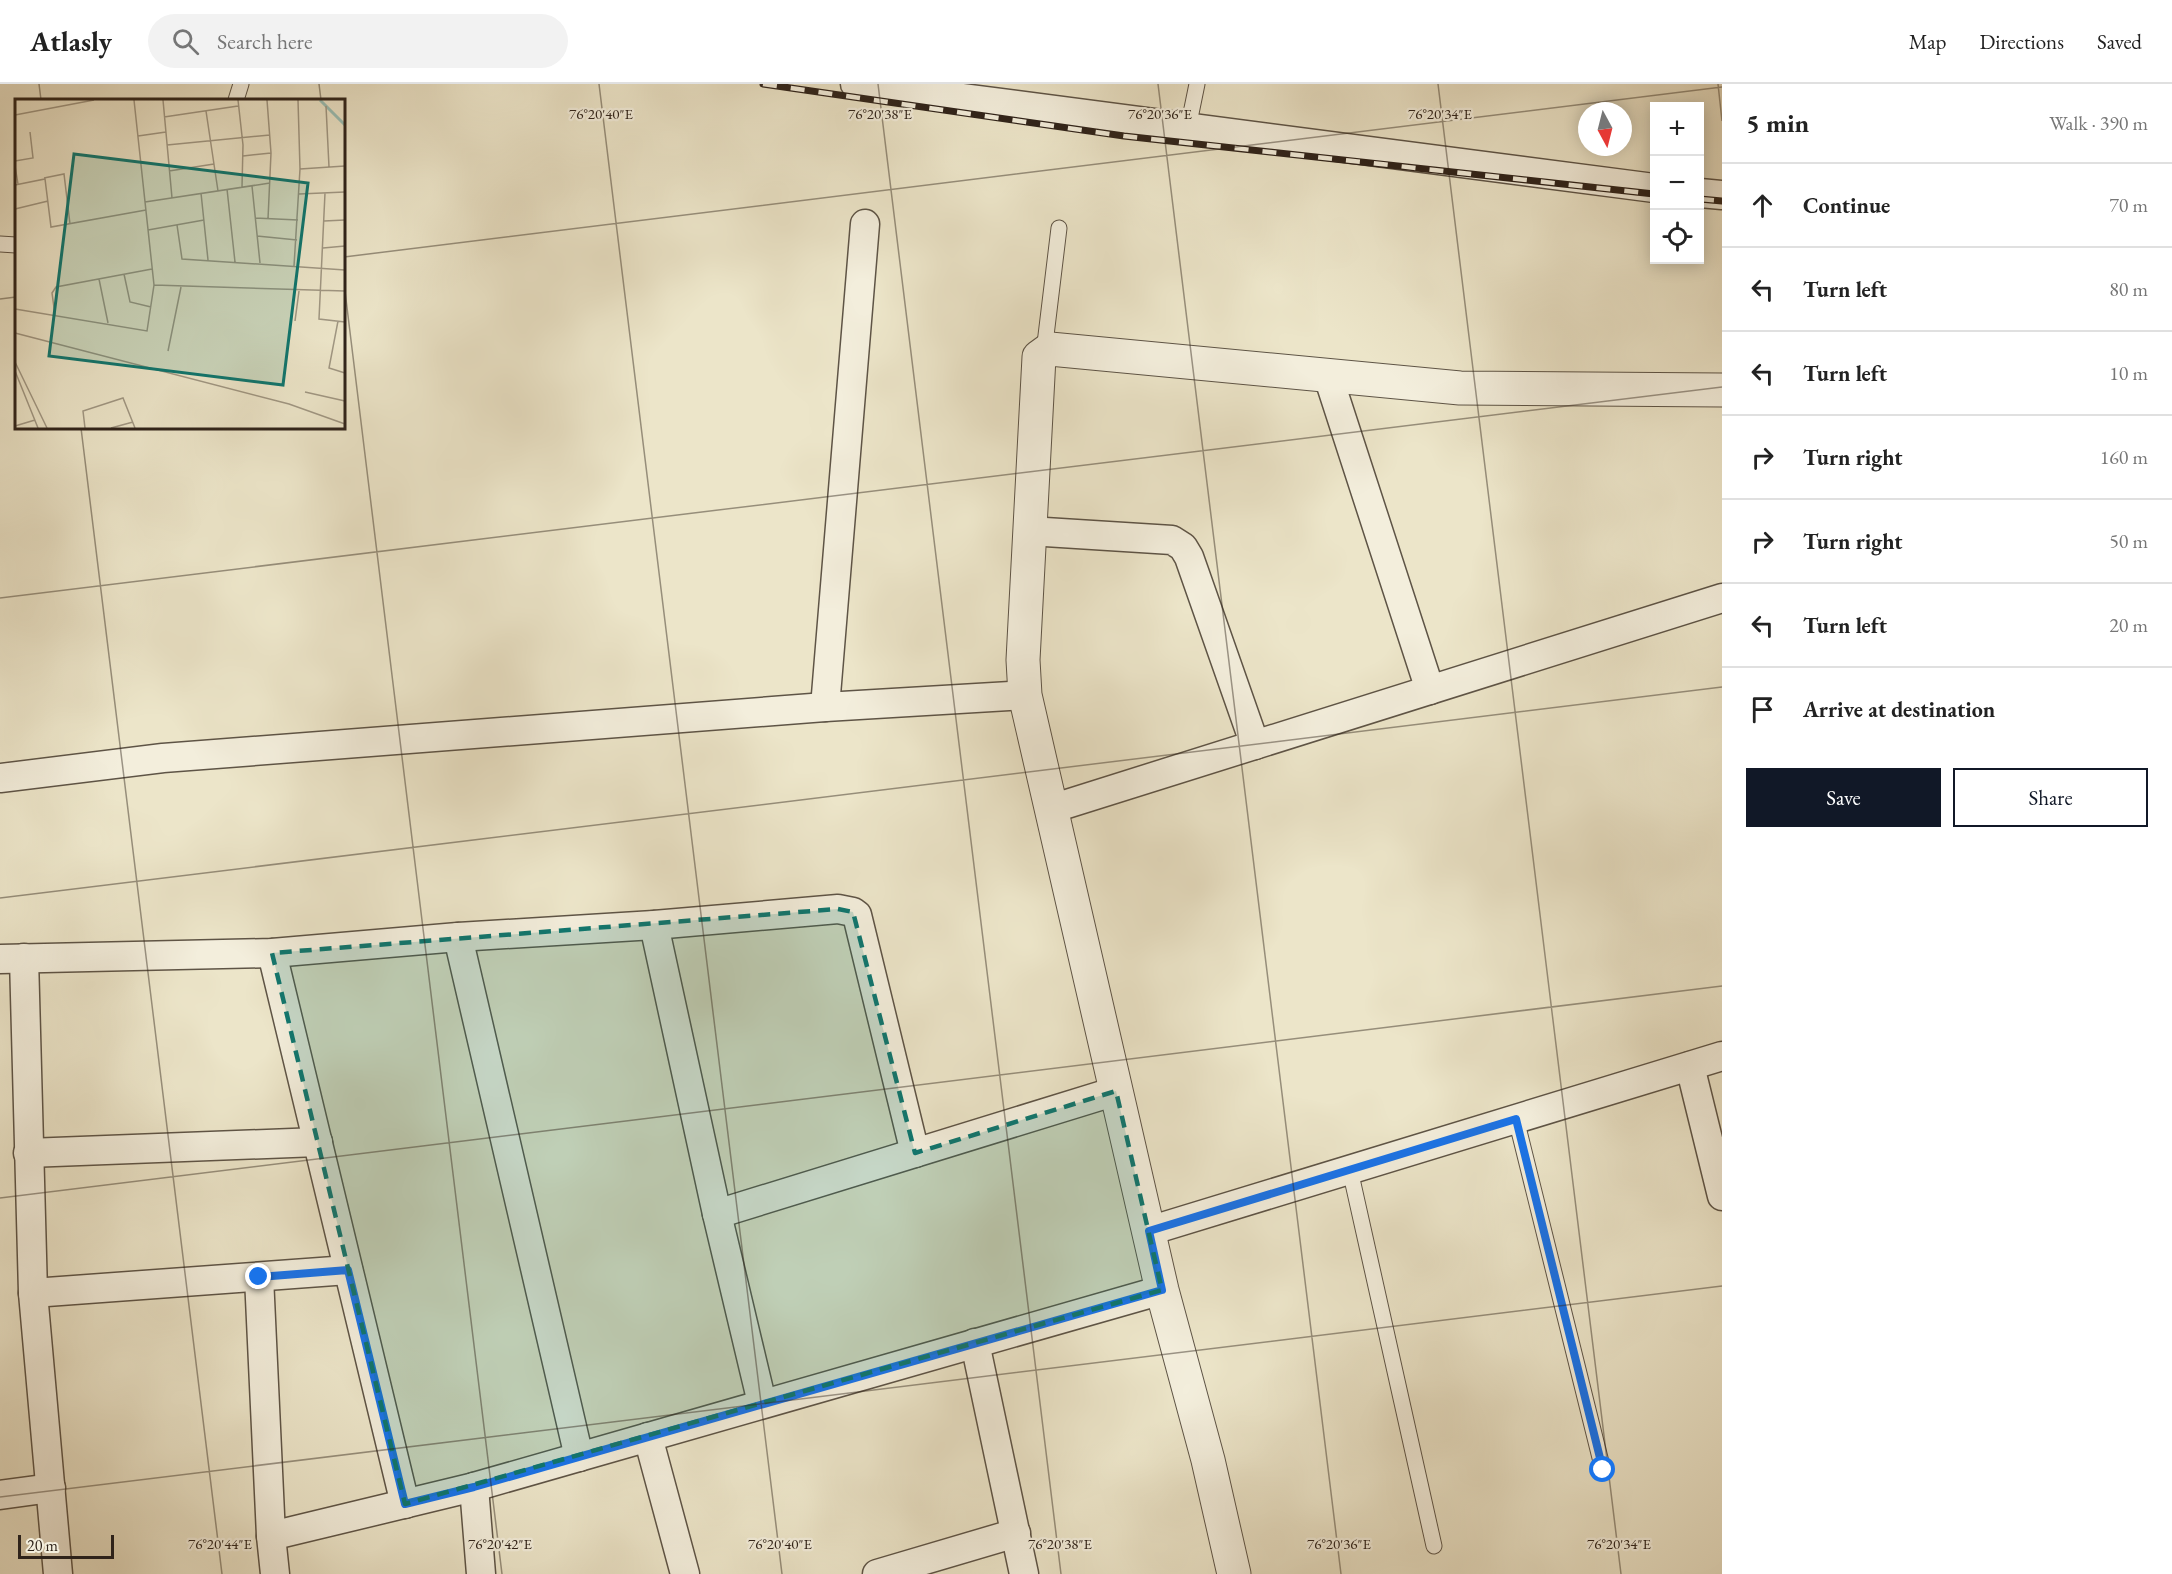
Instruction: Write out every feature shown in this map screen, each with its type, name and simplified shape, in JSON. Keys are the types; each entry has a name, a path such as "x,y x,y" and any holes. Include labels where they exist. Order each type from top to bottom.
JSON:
{"street":[{"path":"855,84 1650,187"},
{"path":"1704,193 1722,195"},
{"path":"825,707 865,224"},
{"path":"1234,1574 1208,1460 1162,1290 1025,695 1023,660 1039,357 1050,349 1461,388 1720,396"},
{"path":"1328,376 1430,690"},
{"path":"1029,531 1172,540 1183,547 1189,557 1255,745"},
{"path":"1051,809 1722,598"},
{"path":"0,778 163,758 825,707 1025,695"},
{"path":"58,1574 33,1293 28,1153 12,959 272,953 838,909 853,912 856,915 915,1153"},
{"path":"654,925 717,1214 762,1403"},
{"path":"458,937 579,1456"},
{"path":"272,953 405,1504"},
{"path":"1149,1231 1722,1056"},
{"path":"1690,1066 1722,1196"},
{"path":"717,1214 1116,1091"},
{"path":"28,1153 318,1142"},
{"path":"33,1293 348,1270"},
{"path":"259,1277 271,1536 275,1574"},
{"path":"271,1536 474,1487 1162,1290"},
{"path":"975,1343 1024,1574"},
{"path":"648,1437 685,1574"},
{"path":"474,1487 481,1574"},
{"path":"0,1495 51,1488"},
{"path":"877,1574 1016,1533"}],"lane":[{"path":"236,99 241,84"},
{"path":"1188,128 1197,84"},
{"path":"1044,352 1059,228"},
{"path":"0,244 15,245"},
{"path":"1516,1119 1603,1470"},
{"path":"1350,1170 1434,1546"}],"highlighted area":[{"path":"838,909 853,912 915,1153 1116,1091 1162,1290 405,1504 272,953"}],"railway":[{"path":"763,84 1124,136 1650,194"},
{"path":"1704,199 1722,201"}],"route":[{"path":"259,1277 348,1270 405,1504 474,1487 1162,1290 1149,1231 1516,1119 1603,1470"}]}
